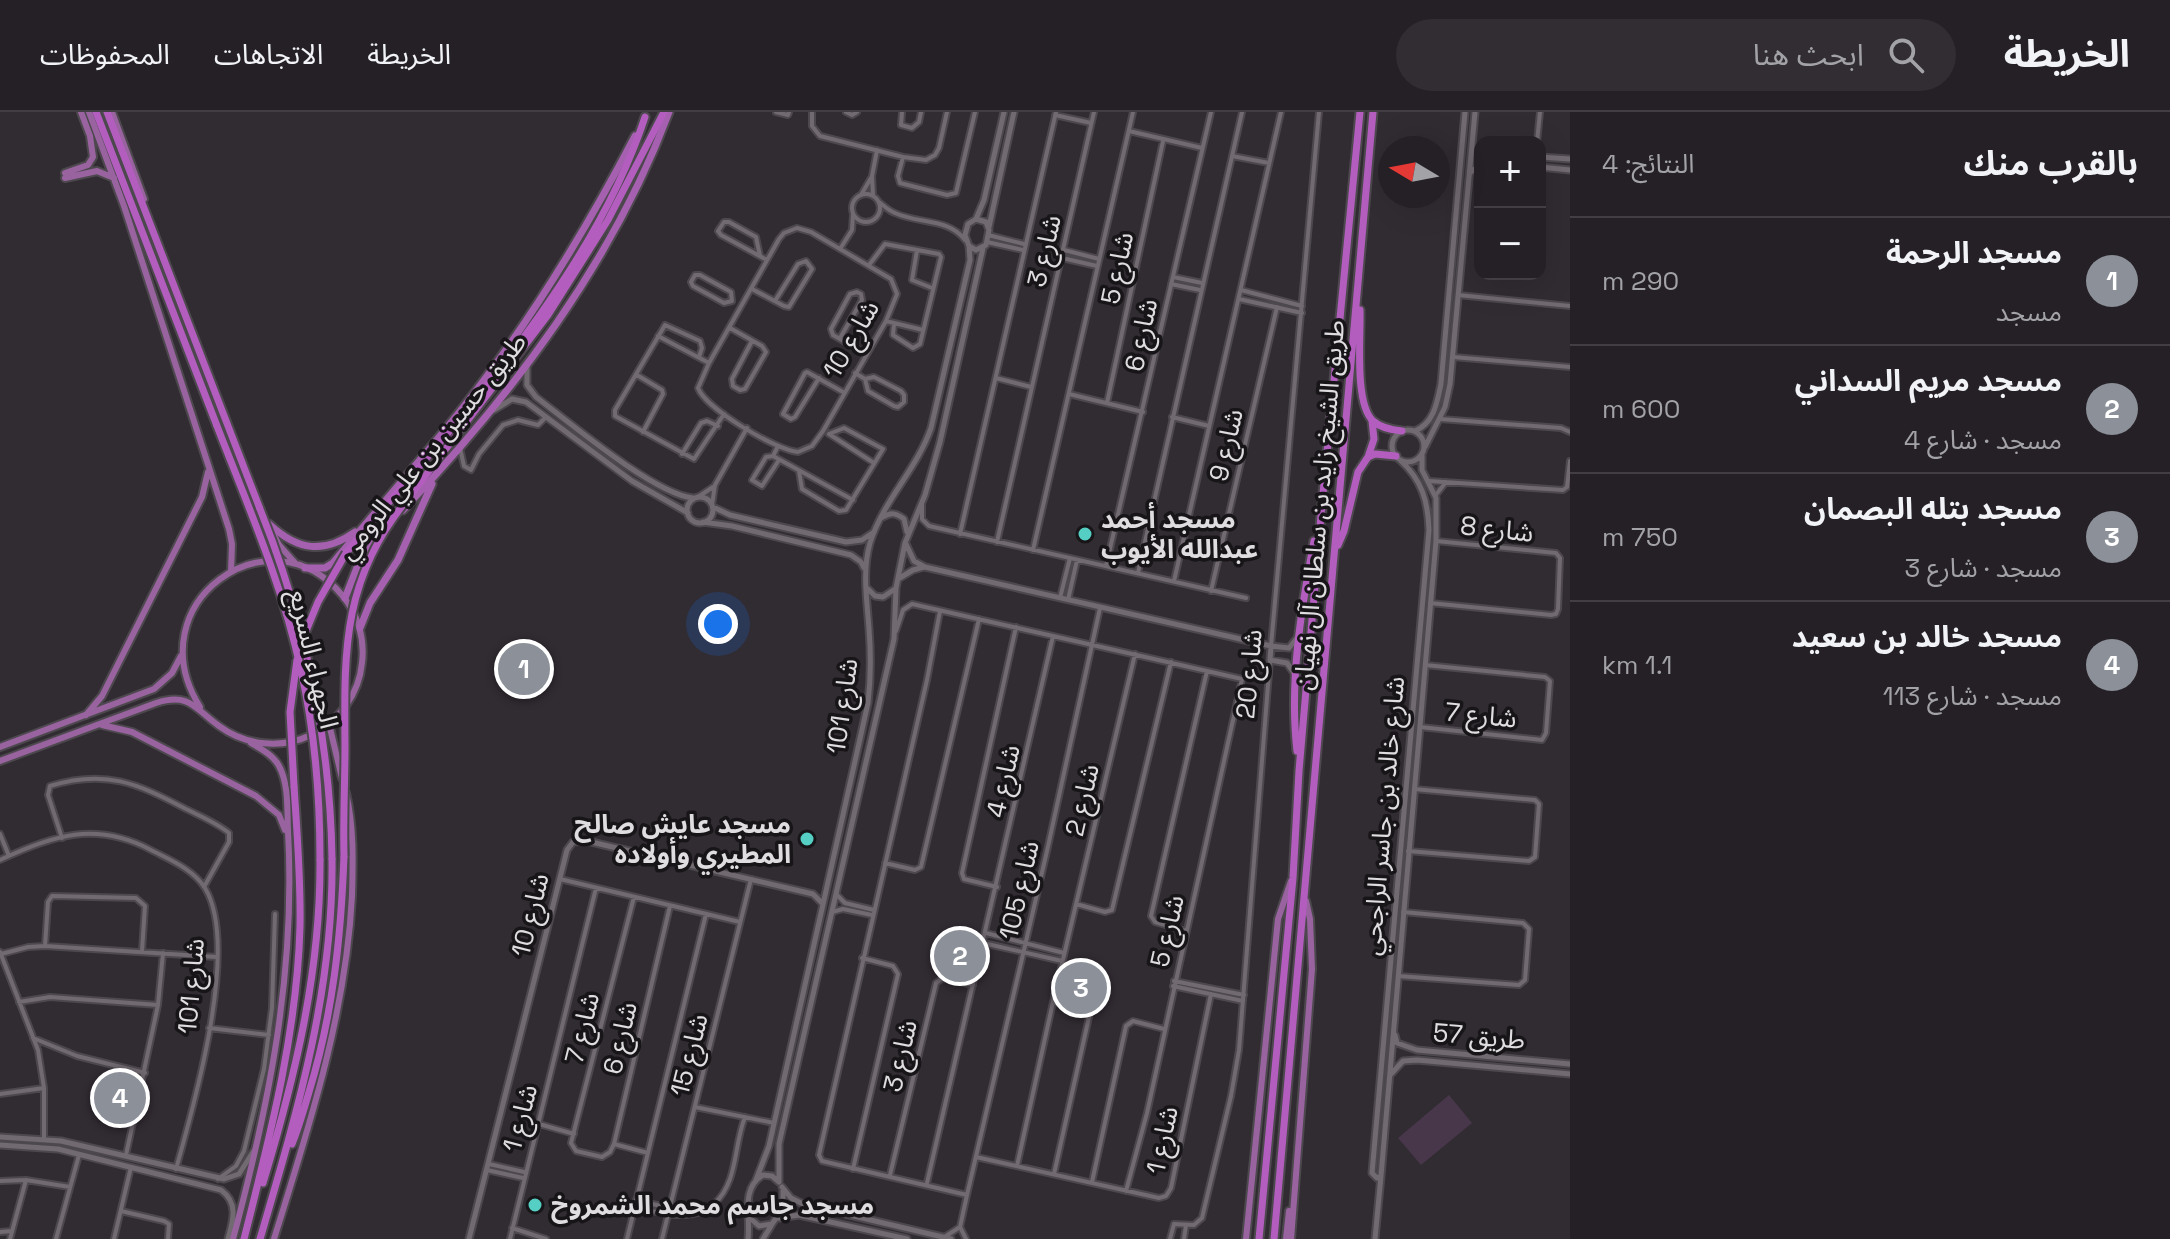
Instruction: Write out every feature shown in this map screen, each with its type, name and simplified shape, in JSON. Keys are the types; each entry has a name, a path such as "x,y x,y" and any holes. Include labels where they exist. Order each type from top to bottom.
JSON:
{"highway":[{"name":"الجهراء السريع","path":"92,112 265,550 301,670 311,723 319,800 320,859 313,964 291,1089 245,1239"},
{"name":"الجهراء السريع","path":"110,112 118,143 288,582 306,646 323,735 331,808 332,858 327,967 314,1035 260,1239"},
{"path":"283,1160 304,1108 329,1012 339,951 344,856 344,687 355,594 387,526 556,305 608,220 666,112"},
{"name":"طريق حسين بن علي الرومي","path":"345,598 358,565 377,538 488,416 560,318 610,237 645,172 666,112"},
{"name":"طريق الشيخ زايد بن سلطان آل نهيان","path":"1259,1239 1293,878 1322,504 1360,112"},
{"name":"طريق الشيخ زايد بن سلطان آل نهيان","path":"1274,1239 1373,112"},
{"path":"245,1239 276,1111 294,1006 300,889 290,712 297,660 318,602 344,552 462,415 537,317 571,266 633,152 646,114"},
{"name":"طريق حسين بن علي الرومي","path":"302,567 328,567 344,552 459,413 533,311 595,210 646,114"},
{"path":"1334,555 1344,531 1358,472 1368,457 1374,439 1372,420 1362,402 1359,275"},
{"path":"1372,420 1386,428 1402,431"},
{"path":"1368,457 1380,453 1398,458"},
{"path":"360,628 370,603 398,560 425,495 441,469"},
{"path":"1299,771 1295,740 1295,678 1299,631 1322,504"},
{"path":"269,524 288,539 318,547 335,545 364,526"},
{"path":"344,552 344,563 351,567 358,565"}],"main road":[{"path":"81,112 90,136 93,157 88,165 65,176 97,171 114,178"},
{"name":"الجهراء السريع","path":"92,112 208,464 232,544 231,572"},
{"name":"الجهراء السريع","path":"110,112 269,524 279,545 302,567"},
{"path":"86,715 102,696 202,497 208,464"},
{"path":"230,1239 260,1138 273,1073 288,954 289,844 285,788 280,768 273,758 216,724 200,707 186,681 182,653 185,628 195,605 211,586 231,572 264,562 302,567 329,582 345,598 360,628 363,653 358,682 350,700 329,724 311,735 290,742 269,744 248,741"},
{"path":"0,747 154,689 172,673 182,653"},
{"path":"0,761 174,699 200,707"},
{"path":"117,703 124,709 122,715"},
{"path":"99,724 132,732 256,796 279,815 289,844"},
{"name":"الجهراء السريع","path":"274,1239 332,1038 346,965 353,876 351,823 329,724"},
{"name":"طريق الشيخ زايد بن سلطان آل نهيان","path":"1246,1239 1278,919 1293,878"},
{"name":"طريق الشيخ زايد بن سلطان آل نهيان","path":"1289,1239 1312,969 1310,919 1306,901"}],"street":[{"path":"776,112 788,115 789,112"},
{"path":"812,112 812,126 820,136 926,160 935,155 939,148 947,112"},
{"path":"846,112 852,115 857,112"},
{"path":"902,112 901,125 912,128 919,122 921,112"},
{"path":"903,157 898,176 900,183 947,195 956,193 975,112"},
{"path":"951,227 976,219 984,200 1004,112"},
{"path":"877,150 872,176 873,195 879,202 896,214 951,227 976,250 986,241 1014,112"},
{"name":"شارع 3","path":"997,542 1094,112"},
{"path":"1033,550 1133,112"},
{"name":"شارع 6","path":"1106,566 1211,112"},
{"path":"1138,573 1242,112"},
{"path":"1174,581 1281,112"},
{"name":"شارع 20","path":"1170,1239 1174,1224 1197,1224 1203,1215 1234,1081 1244,998 1271,646 1319,112"},
{"path":"1465,112 1439,394 1426,426 1415,431 1402,431 1392,445 1398,458 1412,463 1422,456 1445,407 1453,357 1475,112"},
{"path":"1538,136 1540,112"},
{"path":"960,534 1056,113 1091,123"},
{"path":"1129,131 1202,148"},
{"name":"شارع 5","path":"1107,403 1163,141"},
{"path":"1232,156 1269,164"},
{"path":"1546,157 1570,159"},
{"path":"1546,168 1570,170"},
{"path":"1469,174 1474,169"},
{"path":"840,249 852,230 853,205 872,176"},
{"path":"861,195 873,195"},
{"path":"877,217 879,202"},
{"path":"854,213 865,222"},
{"path":"852,230 877,217 896,214"},
{"path":"976,219 983,220 989,227"},
{"path":"760,256 756,237 724,222 718,231 721,235 767,260"},
{"path":"967,243 968,224"},
{"name":"شارع 10","path":"797,228 811,232 840,249 891,279 896,288 896,301 843,393 826,433 806,451 793,452 706,402 698,388 709,363 784,233 797,228"},
{"path":"986,241 1024,247"},
{"name":"شارع 101","path":"780,1184 779,1144 894,639 896,588 905,543 922,505 940,442 986,241"},
{"name":"شارع 101","path":"756,1180 768,1152 864,720 871,663 866,585 868,553 875,531 926,443 943,384 970,260 967,243"},
{"path":"869,265 885,244 936,252 941,257 920,344 913,348 893,335 894,324"},
{"path":"917,250 912,280 932,288"},
{"path":"1064,250 1099,259"},
{"path":"1062,258 1097,266"},
{"path":"1451,258 1461,259"},
{"path":"752,289 784,306 791,305 812,269 811,265 806,261 798,264 775,301"},
{"path":"1450,271 1460,272"},
{"path":"732,301 731,292 700,275 692,278 693,286 724,303 732,301 742,306"},
{"path":"1172,276 1202,283"},
{"path":"1171,284 1201,290"},
{"path":"1241,290 1302,306"},
{"path":"840,338 862,300 857,292 850,294 831,326 831,332 840,338 866,354"},
{"path":"1458,295 1570,306"},
{"path":"1239,299 1302,313"},
{"name":"شارع 9","path":"1211,591 1277,307"},
{"path":"886,321 923,330"},
{"path":"699,357 702,348 700,341 665,325 614,413 619,420 691,459 697,457 724,414"},
{"path":"730,328 762,346 766,352 745,389 740,390 733,386 732,379 752,341"},
{"path":"658,336 709,363"},
{"path":"949,355 952,360 959,359"},
{"path":"1453,357 1570,367"},
{"path":"528,361 527,385 536,397 641,474 679,496 708,500 730,515 846,542 862,540 875,531"},
{"path":"819,378 795,417 791,419 783,414 805,373 819,378 843,393"},
{"path":"855,373 865,379 874,377 901,391 904,402 898,407 881,398 865,388 865,379"},
{"path":"636,374 662,390 663,394 643,432"},
{"path":"996,378 1031,387"},
{"path":"943,384 950,384 952,388"},
{"path":"1069,394 1143,412"},
{"path":"488,416 505,402 519,399 632,481 688,513 694,520 851,555 861,562 866,574"},
{"path":"1445,407 1455,420"},
{"path":"460,448 461,460 468,471 475,467 479,454 503,425 518,420 538,425 552,409"},
{"path":"1172,417 1209,426"},
{"path":"1440,419 1561,428 1570,432"},
{"path":"682,454 701,423 707,421 718,426"},
{"path":"703,522 712,518 715,485 747,428"},
{"path":"799,471 802,489 839,511 846,510 882,452 881,447 844,428 826,433"},
{"path":"1415,431 1425,447"},
{"path":"826,433 874,463"},
{"path":"773,456 778,446"},
{"path":"779,460 760,486 752,480 766,457 773,456 853,500"},
{"name":"شارع خالد بن جاسر الراجحي","path":"1375,1239 1438,513 1435,496 1422,470 1422,456"},
{"name":"شارع خالد بن جاسر الراجحي","path":"1381,1176 1375,1177 1372,1173 1429,520 1425,493 1415,476 1398,458"},
{"path":"1429,481 1563,490 1567,487 1570,461"},
{"path":"1435,496 1448,481"},
{"path":"688,513 687,506 715,485"},
{"path":"922,505 921,515 926,524 960,534 1246,598"},
{"path":"882,518 897,514 904,519 907,535"},
{"name":"شارع 8","path":"1430,603 1551,615 1556,614 1558,609 1560,558 1556,553 1436,541"},
{"path":"905,543 914,561 925,567 1100,608 1271,646 1291,647 1299,631"},
{"path":"1060,598 1070,558"},
{"path":"1068,600 1077,560"},
{"path":"898,579 925,567"},
{"path":"866,585 875,596 891,594 896,588"},
{"path":"894,639 905,606 910,604 1207,671 1151,916 1155,922 1186,931"},
{"name":"شارع 105","path":"960,1227 1100,608"},
{"path":"940,610 819,1155 822,1161 967,1195"},
{"path":"885,863 915,870 921,867 979,619"},
{"path":"997,887 964,879 962,873 1016,627"},
{"name":"شارع 4","path":"927,1184 1053,636"},
{"name":"شارع 2","path":"1017,1166 1135,654"},
{"path":"1270,660 1287,663 1293,669 1295,678"},
{"path":"1076,904 1105,912 1112,910 1171,662"},
{"name":"شارع 7","path":"1420,727 1542,740 1546,733 1550,681 1545,677 1425,665"},
{"name":"شارع 5","path":"1126,1191 1147,1113 1242,679 1207,671"},
{"path":"864,720 867,725 875,725"},
{"path":"858,748 864,746 870,751"},
{"path":"1409,749 1418,751"},
{"path":"1408,764 1416,765"},
{"path":"0,860 83,832 108,833 132,840 188,870 204,887 229,842 229,833 146,788 102,777 50,786 48,795 62,838"},
{"path":"1408,851 1529,861 1535,857 1539,804 1535,800 1414,789"},
{"path":"0,834 9,856"},
{"name":"شارع 10","path":"469,1239 567,850 573,842 587,841 813,894 823,903"},
{"path":"560,879 740,922"},
{"name":"شارع 15","path":"662,1239 751,879"},
{"name":"شارع 101","path":"176,1169 209,1028 217,957 217,924 204,887"},
{"name":"شارع 1","path":"510,1239 596,888"},
{"path":"813,894 826,889"},
{"path":"836,893 845,903 874,913"},
{"path":"45,946 48,902 52,896 136,898 145,906 142,951"},
{"name":"شارع 7","path":"574,1134 634,897"},
{"name":"شارع 6","path":"614,1144 670,906"},
{"path":"832,912 843,909 874,913"},
{"path":"1398,976 1519,985 1525,980 1529,929 1523,923 1403,912"},
{"path":"218,1179 236,1166 244,1151 264,1069 276,957 275,914"},
{"path":"627,1239 706,914"},
{"path":"986,933 1064,953"},
{"path":"983,943 1062,961"},
{"path":"44,1138 44,1088 33,1038 0,953 45,946 217,957"},
{"path":"126,1155 158,1005 163,953"},
{"path":"853,1169 898,974 893,966 862,958"},
{"name":"شارع 3","path":"890,1176 936,983 943,978 973,985"},
{"path":"1174,984 1244,998"},
{"path":"1174,984 1211,994 1244,998"},
{"name":"شارع 1","path":"976,1157 1159,1198 1166,1196 1171,1188 1211,994"},
{"path":"19,1002 50,997 158,1005"},
{"path":"1053,1002 1083,1010 1089,1017 1054,1174"},
{"path":"1092,1182 1126,1026 1133,1021 1164,1029"},
{"path":"209,1028 269,1035"},
{"name":"طريق 57","path":"1394,1031 1397,1043 1417,1050 1570,1064"},
{"path":"33,1038 77,1056 145,1073"},
{"path":"1417,1050 1413,1056 1417,1060"},
{"path":"789,1056 796,1055 798,1059"},
{"name":"طريق 57","path":"1391,1074 1403,1061 1417,1060 1570,1074"},
{"path":"0,1094 44,1088"},
{"path":"695,1107 774,1123"},
{"path":"635,1207 668,1215 696,1215 708,1210 721,1197 730,1178 745,1117"},
{"path":"539,1124 574,1134 571,1143 576,1151 602,1157 610,1152 614,1144 648,1153"},
{"path":"230,1239 234,1214 232,1203 225,1193 215,1188 79,1155 2,1145 2,1136 44,1138 218,1179 239,1174 260,1138"},
{"path":"15,1145 13,1140 16,1136"},
{"path":"56,1239 79,1155"},
{"path":"114,1239 131,1167"},
{"name":"شارع 1","path":"488,1167 524,1175"},
{"path":"748,1239 748,1197 756,1180 768,1175 791,1198 803,1204 925,1234"},
{"path":"215,1188 218,1179"},
{"path":"0,1181 26,1180 70,1187"},
{"path":"10,1239 26,1180"},
{"path":"763,1239 784,1203 780,1184"},
{"path":"636,1200 669,1208 679,1214"},
{"path":"121,1211 164,1221 170,1229 168,1239"},
{"path":"778,1218 799,1215 907,1239"},
{"path":"750,1218 759,1226 772,1224"},
{"name":"شارع 20","path":"1184,1239 1186,1225"},
{"path":"943,1237 953,1234 960,1227 966,1239"},
{"path":"512,1228 546,1239"},
{"path":"898,1237 898,1230 951,1239"},
{"path":"0,1232 12,1231"}],"shaded area":[{"path":"1449,1095 1472,1123 1421,1165 1398,1138"}],"place":[{"name":"مسجد أحمد عبدالله الأيوب","path":"1085,534"},
{"name":"مسجد الرحمة","path":"524,669"},
{"name":"مسجد عايش صالح المطيري وأولاده","path":"807,839"},
{"name":"مسجد مريم السداني","path":"960,956"},
{"name":"مسجد بتله البصمان","path":"1081,988"},
{"name":"مسجد خالد بن سعيد","path":"120,1098"},
{"name":"مسجد جاسم محمد الشمروخ","path":"535,1205"}]}
